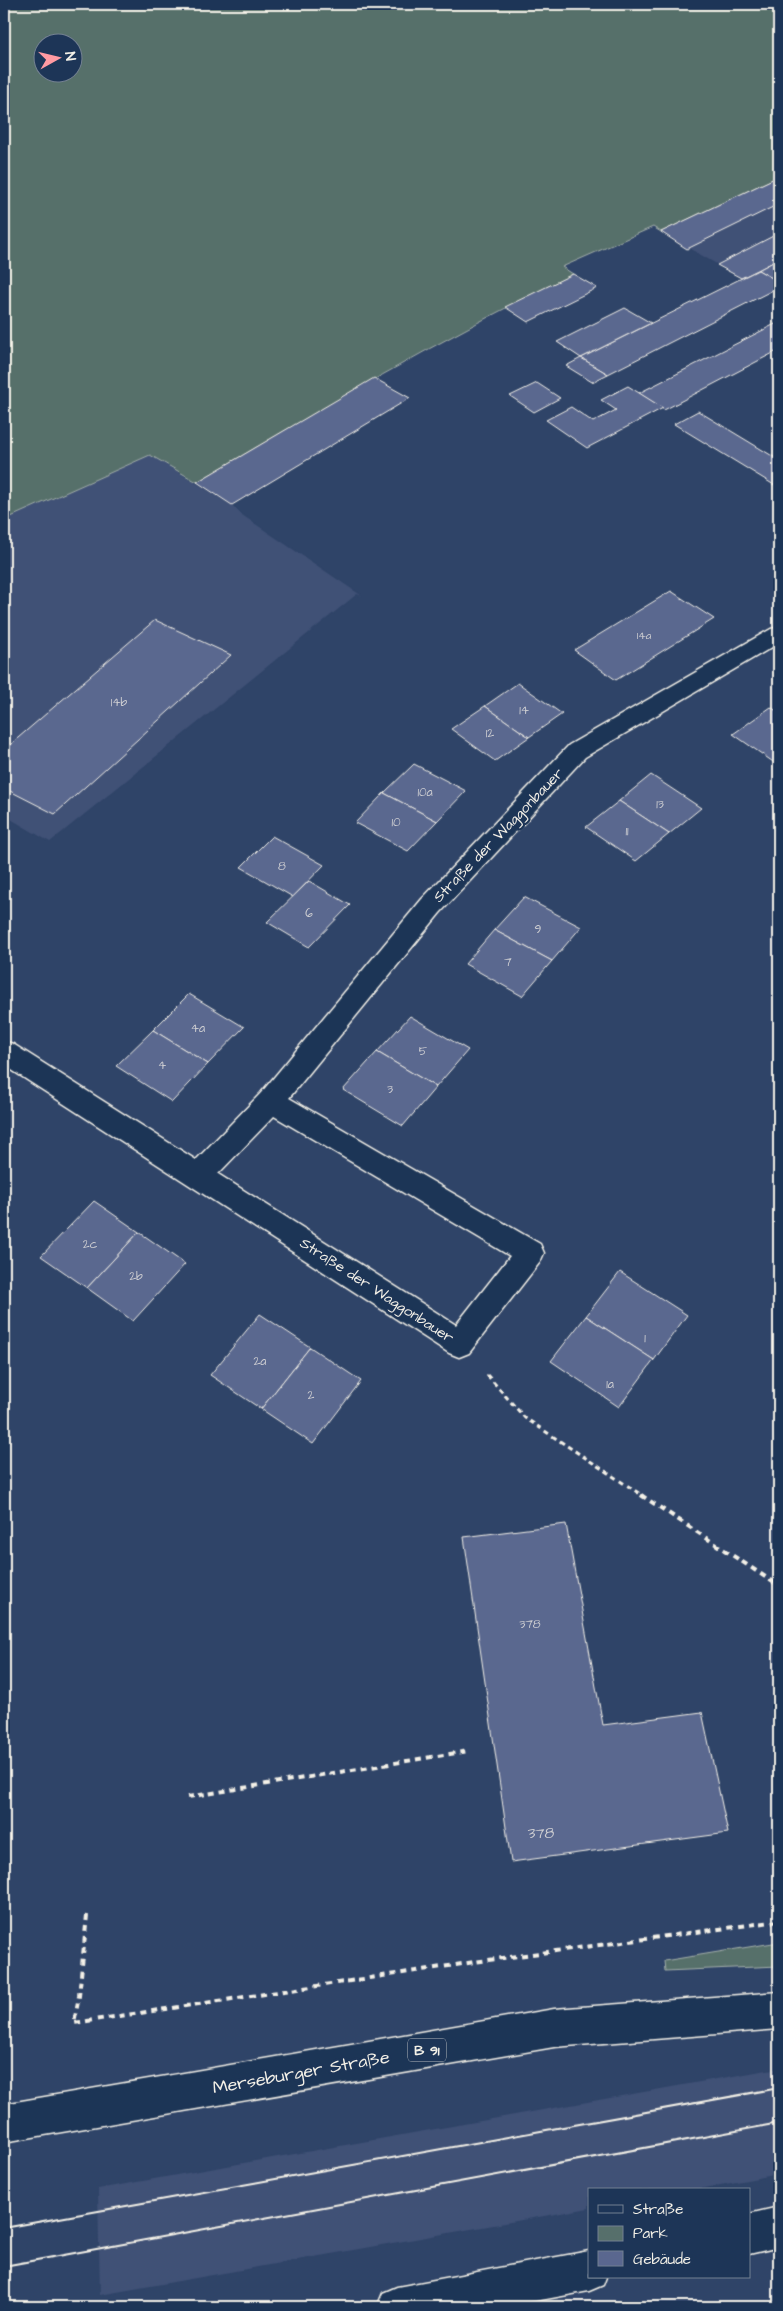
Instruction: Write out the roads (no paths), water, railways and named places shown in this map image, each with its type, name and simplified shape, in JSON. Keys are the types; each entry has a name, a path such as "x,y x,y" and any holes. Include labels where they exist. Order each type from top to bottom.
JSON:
{"street":[{"name":"Straße der Waggonbauer","path":"199,1175 271,1101 431,906 578,751 779,634"},
{"name":"Straße der Waggonbauer","path":"4,1052 459,1343 530,1253 271,1101"},
{"name":"Merseburger Straße","path":"4,2123 554,2028 779,2010"},
{"path":"750,2234 779,2227"},
{"path":"397,2307 588,2271"}],"tram line":[{"path":"4,2228 779,2088"},
{"path":"4,2266 779,2123"}]}
